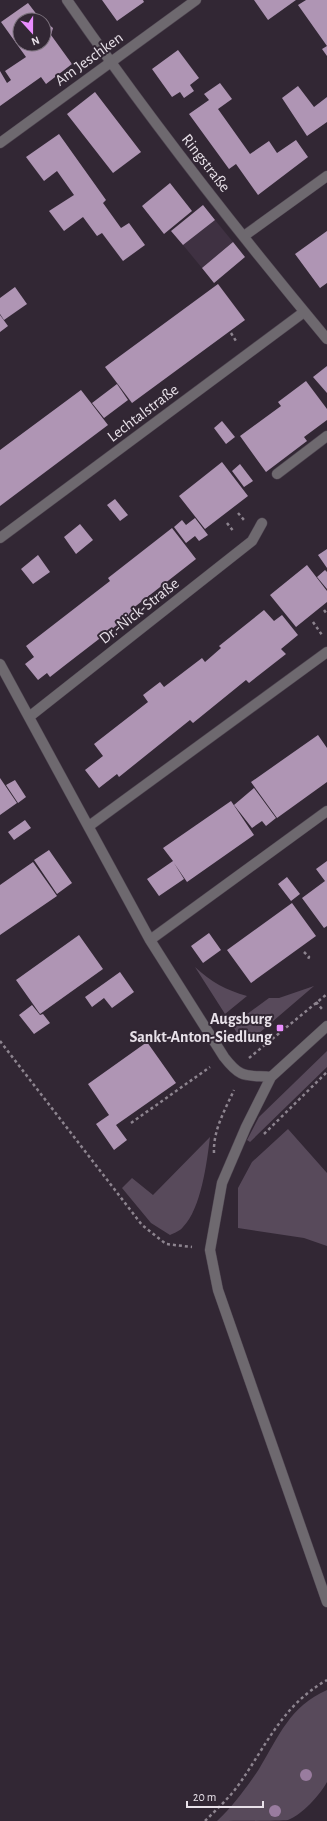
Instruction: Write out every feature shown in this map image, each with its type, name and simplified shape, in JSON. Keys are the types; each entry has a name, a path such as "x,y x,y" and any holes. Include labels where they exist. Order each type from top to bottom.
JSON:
{"street":[{"name":"Ringstraße","path":"67,0 110,63 244,236 327,339"},
{"name":"Am Jeschken","path":"0,143 196,0"},
{"path":"244,236 327,176"},
{"name":"Lechtalstraße","path":"0,538 304,312"},
{"path":"276,474 327,436"},
{"name":"Dr.-Nick-Straße","path":"29,717 252,541 262,523"},
{"path":"89,826 327,652"},
{"path":"0,664 150,940 224,1057 235,1072 241,1075 271,1077"},
{"path":"150,940 327,811"},
{"path":"327,1026 271,1077 246,1127 222,1183 210,1250 218,1290 327,1602"}],"path":[{"path":"324,610 327,614"},
{"path":"313,622 324,637"},
{"path":"304,952 309,957 307,961"},
{"path":"222,1183 214,1156 214,1143 221,1117 250,1055 327,994"},
{"path":"0,1041 142,1225 166,1244 210,1250"},
{"path":"131,1123 224,1057"},
{"path":"260,1138 327,1072"},
{"path":"205,1821 236,1787 269,1737 294,1703 327,1680"}],"shaded area":[{"path":"215,220 233,242 202,268 183,245"},
{"path":"195,967 219,985 247,996 225,1014"},
{"path":"314,986 251,1040 241,1039 232,1025 269,998 279,998"},
{"path":"327,1051 327,1067 250,1142 247,1140 259,1117"},
{"path":"288,1129 327,1173 327,1246 304,1238 238,1228 238,1188 252,1162"},
{"path":"210,1137 199,1197 189,1219 182,1228 170,1235 151,1223 122,1188 132,1178 153,1195"},
{"path":"327,1690 327,1782 315,1799 299,1814 288,1820 217,1821 250,1783 294,1713 314,1697"}],"building":[{"path":"102,0 143,0 144,2 117,21"},
{"path":"254,0 296,0 268,20"},
{"path":"306,0 327,0 327,46 298,5"},
{"path":"28,3 35,12 15,12"},
{"path":"12,14 12,37 1,22"},
{"path":"52,36 72,64 46,84 41,77 0,106 0,71 7,83 11,80 5,71 26,57 22,52 52,52"},
{"path":"327,46 327,56 322,49"},
{"path":"178,50 199,78 190,85 194,91 184,98 180,92 172,97 152,69"},
{"path":"220,83 232,99 218,109 250,154 269,141 277,153 296,140 308,157 258,195 236,164 229,169 189,114 209,100 204,94"},
{"path":"298,86 314,107 327,97 327,122 307,136 282,98"},
{"path":"95,92 141,152 113,173 67,114"},
{"path":"59,134 106,200 103,203 121,228 129,223 145,245 123,261 102,233 97,236 83,217 64,231 49,211 74,195 57,171 44,181 26,157"},
{"path":"170,183 192,211 164,234 142,206"},
{"path":"203,205 215,220 183,245 171,231"},
{"path":"327,231 327,283 320,288 295,254"},
{"path":"233,242 245,257 214,283 202,268"},
{"path":"218,284 245,320 132,403 105,367"},
{"path":"15,287 27,304 4,320 0,314 0,298"},
{"path":"0,315 8,326 0,332"},
{"path":"327,366 327,393 313,377"},
{"path":"306,381 327,409 327,420 304,437 307,441 266,472 240,436 281,406 278,402"},
{"path":"117,384 128,400 104,418 92,403"},
{"path":"81,390 108,425 0,506 0,450"},
{"path":"222,421 235,437 226,444 214,428"},
{"path":"222,462 248,496 205,529 179,496"},
{"path":"240,464 253,481 244,487 232,471"},
{"path":"115,499 128,515 120,521 107,505"},
{"path":"195,518 208,535 199,541 195,536 186,543 174,527 182,520 186,525"},
{"path":"80,524 93,540 76,554 64,537"},
{"path":"172,528 196,559 132,609 134,612 50,677 47,673 38,680 25,664 34,657 26,646 110,581 108,578"},
{"path":"327,549 327,568 318,555"},
{"path":"38,555 50,572 33,584 21,569"},
{"path":"307,565 327,591 327,602 296,627 270,595"},
{"path":"325,570 327,572 327,589 317,577"},
{"path":"264,610 274,621 282,615 298,635 281,649 286,654 249,683 246,680 193,723 190,720 119,777 117,774 99,788 85,770 103,756 94,744 148,702 143,695 160,682 164,687 202,658 205,662 221,648 219,646"},
{"path":"318,735 327,748 327,782 277,818 251,782"},
{"path":"0,778 17,803 0,815"},
{"path":"15,780 26,797 18,803 6,785"},
{"path":"254,788 276,818 266,826 262,821 252,828 234,805"},
{"path":"231,801 254,835 187,882 174,863 184,879 159,896 147,879 173,861 163,848"},
{"path":"25,820 31,828 14,840 8,832"},
{"path":"49,850 72,883 57,894 34,860"},
{"path":"327,861 327,926 324,928 302,898 325,881 316,869"},
{"path":"33,862 57,896 0,935 0,885"},
{"path":"287,877 300,894 291,901 278,884"},
{"path":"292,903 316,936 251,983 227,950"},
{"path":"209,933 221,950 203,963 191,946"},
{"path":"79,935 103,969 40,1014 16,980"},
{"path":"120,972 134,992 112,1008 104,998 92,1007 85,997"},
{"path":"32,1005 40,1015 43,1014 50,1023 34,1034 19,1015"},
{"path":"147,1042 176,1083 116,1125 127,1140 114,1150 96,1124 109,1115 88,1084"}],"place":[{"name":"Augsburg Sankt-Anton-Siedlung","path":"280,1028"}]}
